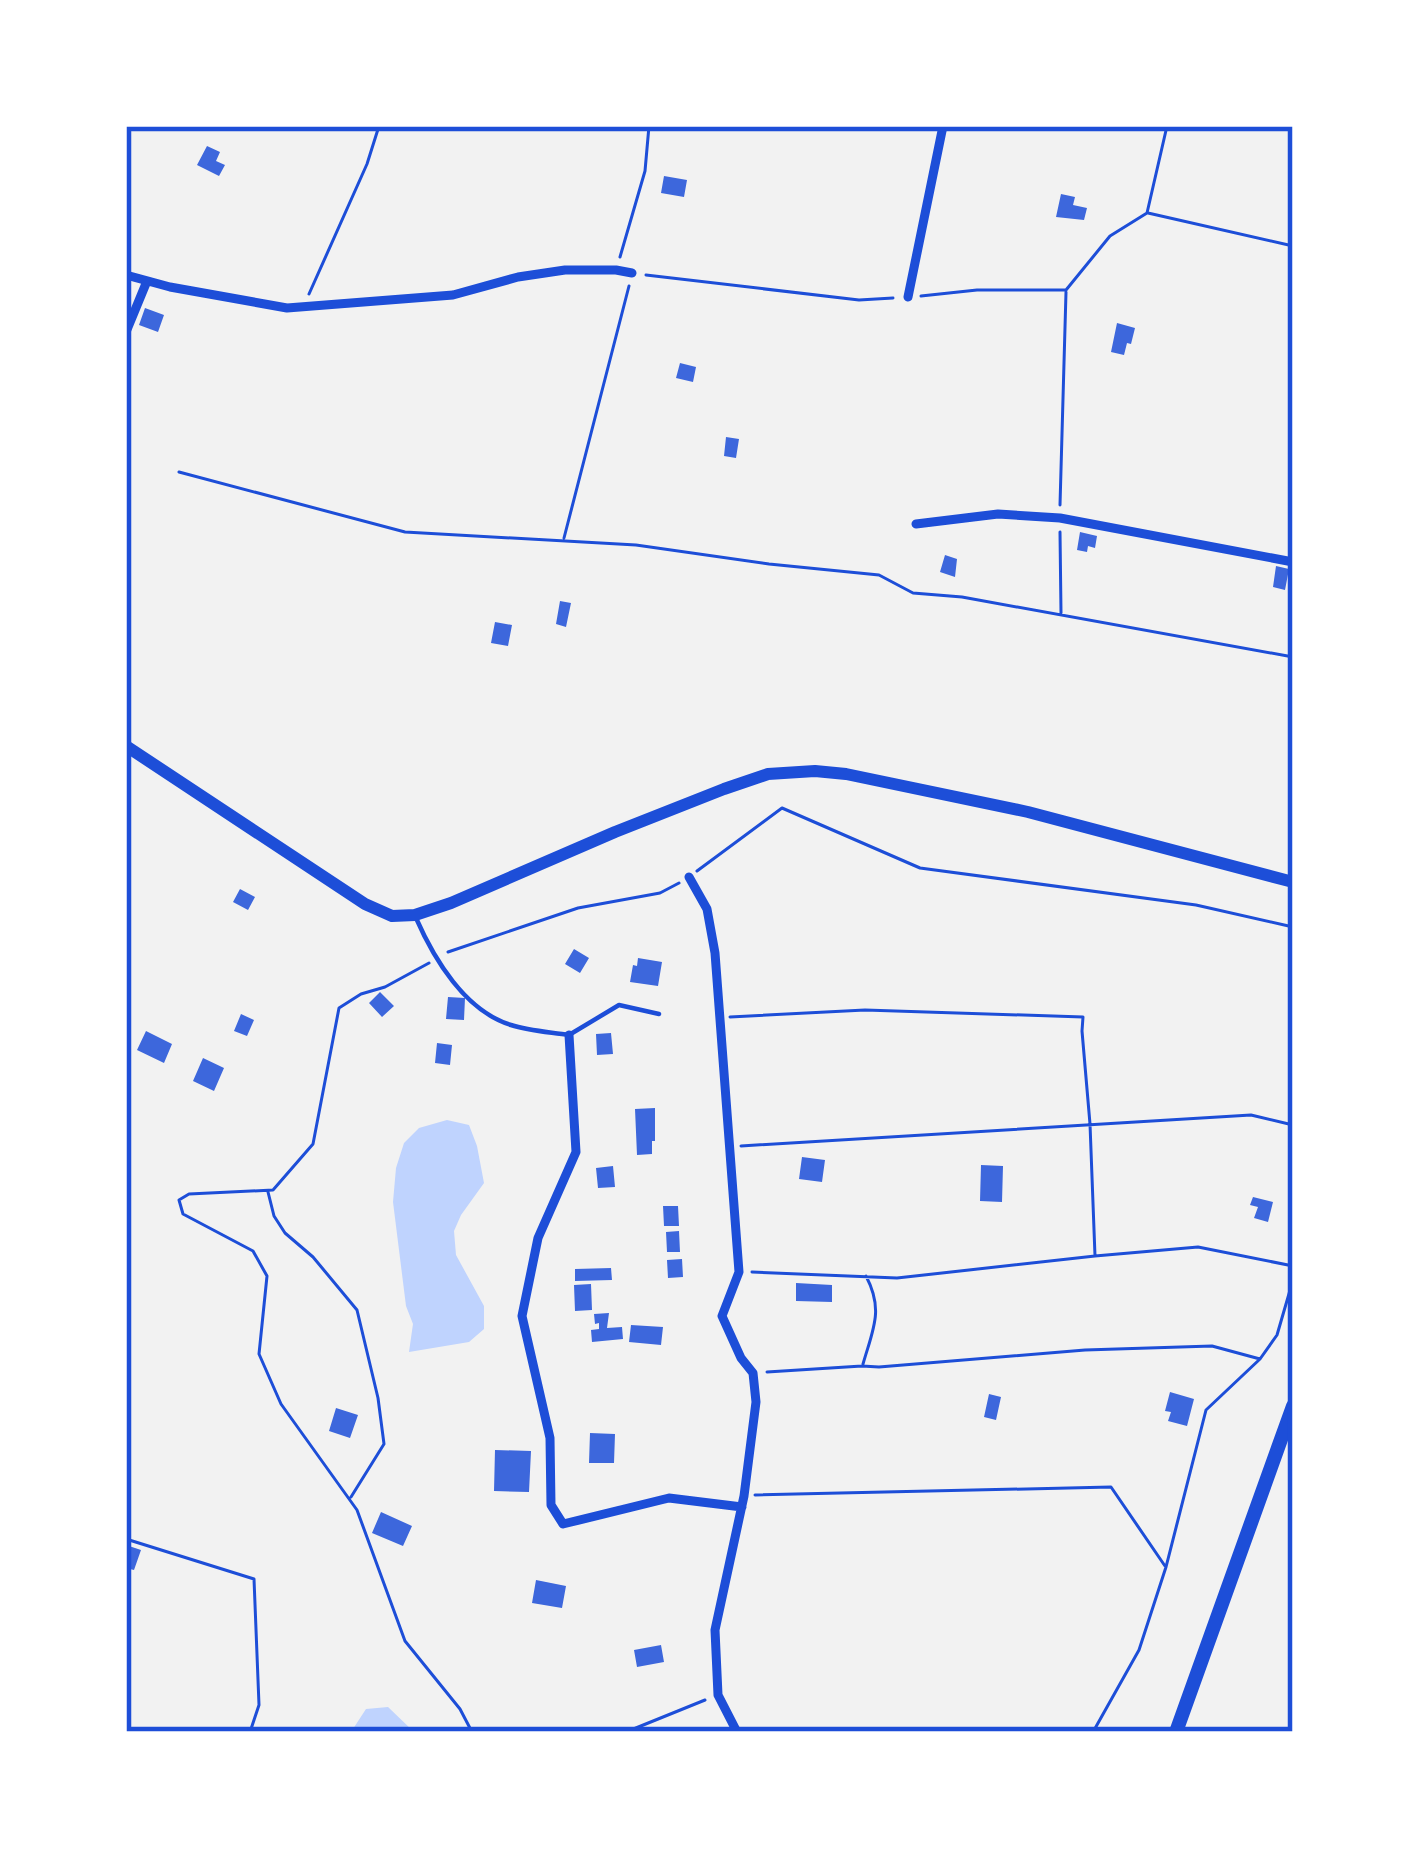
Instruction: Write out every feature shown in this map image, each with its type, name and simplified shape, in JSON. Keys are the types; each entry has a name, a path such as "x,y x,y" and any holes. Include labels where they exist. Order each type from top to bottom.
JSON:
{"main road":[{"path":"1176,1732 1293,1406"}],"street":[{"path":"908,297 944,126"},
{"path":"126,275 287,308 424,299 565,270 632,273"},
{"path":"126,332 147,281"},
{"path":"916,524 998,514 1060,518 1293,562"},
{"path":"126,746 365,904 392,916 415,915 451,903 724,789 768,774 815,771 1028,812 1293,882"},
{"path":"689,877 707,909 715,953 739,1272 722,1316 753,1373 756,1402 743,1502 715,1630 718,1695 736,1732"},
{"path":"569,1036 576,1152 538,1238 522,1316 550,1438 550,1505 563,1524 669,1498 743,1502"}],"lane":[{"path":"415,915 437,959 478,1008 510,1025 569,1036 619,1005 659,1013"}],"path":[{"path":"304,307 368,164 379,126"},
{"path":"616,270 645,171 649,126"},
{"path":"1147,213 1167,126"},
{"path":"1061,614 1066,290 1110,236 1147,213 1293,246"},
{"path":"563,540 632,273 859,299 977,290 1066,290"},
{"path":"179,472 405,532 636,545 879,575 914,593 962,597 1293,657"},
{"path":"719,1017 865,1010 1083,1017 1095,1256"},
{"path":"728,1146 1251,1115 1293,1125"},
{"path":"267,1190 285,1233 313,1257 358,1310 384,1444 349,1499"},
{"path":"739,1272 897,1278 1198,1247 1293,1266"},
{"path":"862,1366 875,1322 875,1294 866,1275"},
{"path":"1093,1732 1139,1650 1166,1567 1206,1410 1260,1359 1277,1335 1293,1280"},
{"path":"753,1373 1212,1346 1260,1359"},
{"path":"743,1502 1111,1487 1166,1567"},
{"path":"126,1539 254,1580 259,1706 250,1732"},
{"path":"626,1732 718,1695"}],"water":[{"path":"447,1120 469,1125 484,1183 454,1231 456,1255 484,1306 484,1329 469,1342 409,1352 413,1324 406,1306 393,1202 396,1168 404,1143 419,1128"},
{"path":"388,1707 414,1732 351,1732 366,1709"}],"building":[{"path":"207,146 220,152 216,161 225,165 219,176 197,165"},
{"path":"664,176 687,180 684,197 661,193"},
{"path":"1061,194 1075,197 1073,205 1087,208 1084,220 1056,217"},
{"path":"145,308 164,315 158,332 139,325"},
{"path":"1117,323 1135,328 1124,355 1111,352"},
{"path":"680,363 696,367 693,382 676,378"},
{"path":"726,437 739,439 736,458 724,456"},
{"path":"1080,532 1097,536 1095,548 1077,550"},
{"path":"945,555 957,559 955,577 940,572"},
{"path":"1276,566 1289,569 1285,590 1273,587"},
{"path":"560,601 571,603 566,627 556,624"},
{"path":"495,622 512,625 508,646 491,643"},
{"path":"240,889 255,897 248,910 233,902"},
{"path":"574,949 589,958 580,973 565,964"},
{"path":"638,958 662,962 658,986 630,982"},
{"path":"380,992 394,1006 382,1017 369,1003"},
{"path":"448,997 465,998 464,1020 446,1019"},
{"path":"241,1014 254,1020 247,1036 234,1031"},
{"path":"146,1031 172,1044 164,1063 137,1050"},
{"path":"611,1033 613,1054 597,1055 596,1034"},
{"path":"437,1043 452,1045 450,1065 435,1063"},
{"path":"203,1058 224,1068 214,1091 193,1081"},
{"path":"655,1108 652,1154 637,1155 635,1109"},
{"path":"802,1157 825,1160 822,1182 799,1179"},
{"path":"981,1165 1003,1166 1002,1202 980,1201"},
{"path":"613,1166 615,1187 598,1188 596,1168"},
{"path":"1253,1197 1273,1202 1268,1222 1254,1218 1258,1207 1250,1205"},
{"path":"663,1206 678,1206 679,1226 664,1226"},
{"path":"679,1231 680,1252 667,1252 666,1232"},
{"path":"682,1259 683,1277 668,1278 667,1260"},
{"path":"611,1268 612,1280 575,1281 575,1269"},
{"path":"796,1283 832,1285 832,1302 796,1301"},
{"path":"591,1284 592,1310 575,1311 574,1285"},
{"path":"609,1313 607,1328 622,1327 623,1339 592,1342 591,1330 599,1329 594,1314"},
{"path":"631,1325 663,1327 661,1345 629,1342"},
{"path":"1170,1392 1194,1399 1187,1426 1168,1421 1171,1412 1165,1411"},
{"path":"989,1394 1001,1397 996,1420 984,1417"},
{"path":"336,1408 358,1415 350,1438 329,1431"},
{"path":"590,1433 615,1434 614,1463 589,1463"},
{"path":"495,1450 531,1451 529,1492 494,1491"},
{"path":"381,1512 412,1526 403,1546 372,1533"},
{"path":"126,1545 141,1550 134,1570 126,1568"},
{"path":"536,1580 566,1586 562,1608 532,1603"},
{"path":"661,1645 664,1662 637,1667 634,1650"}]}
